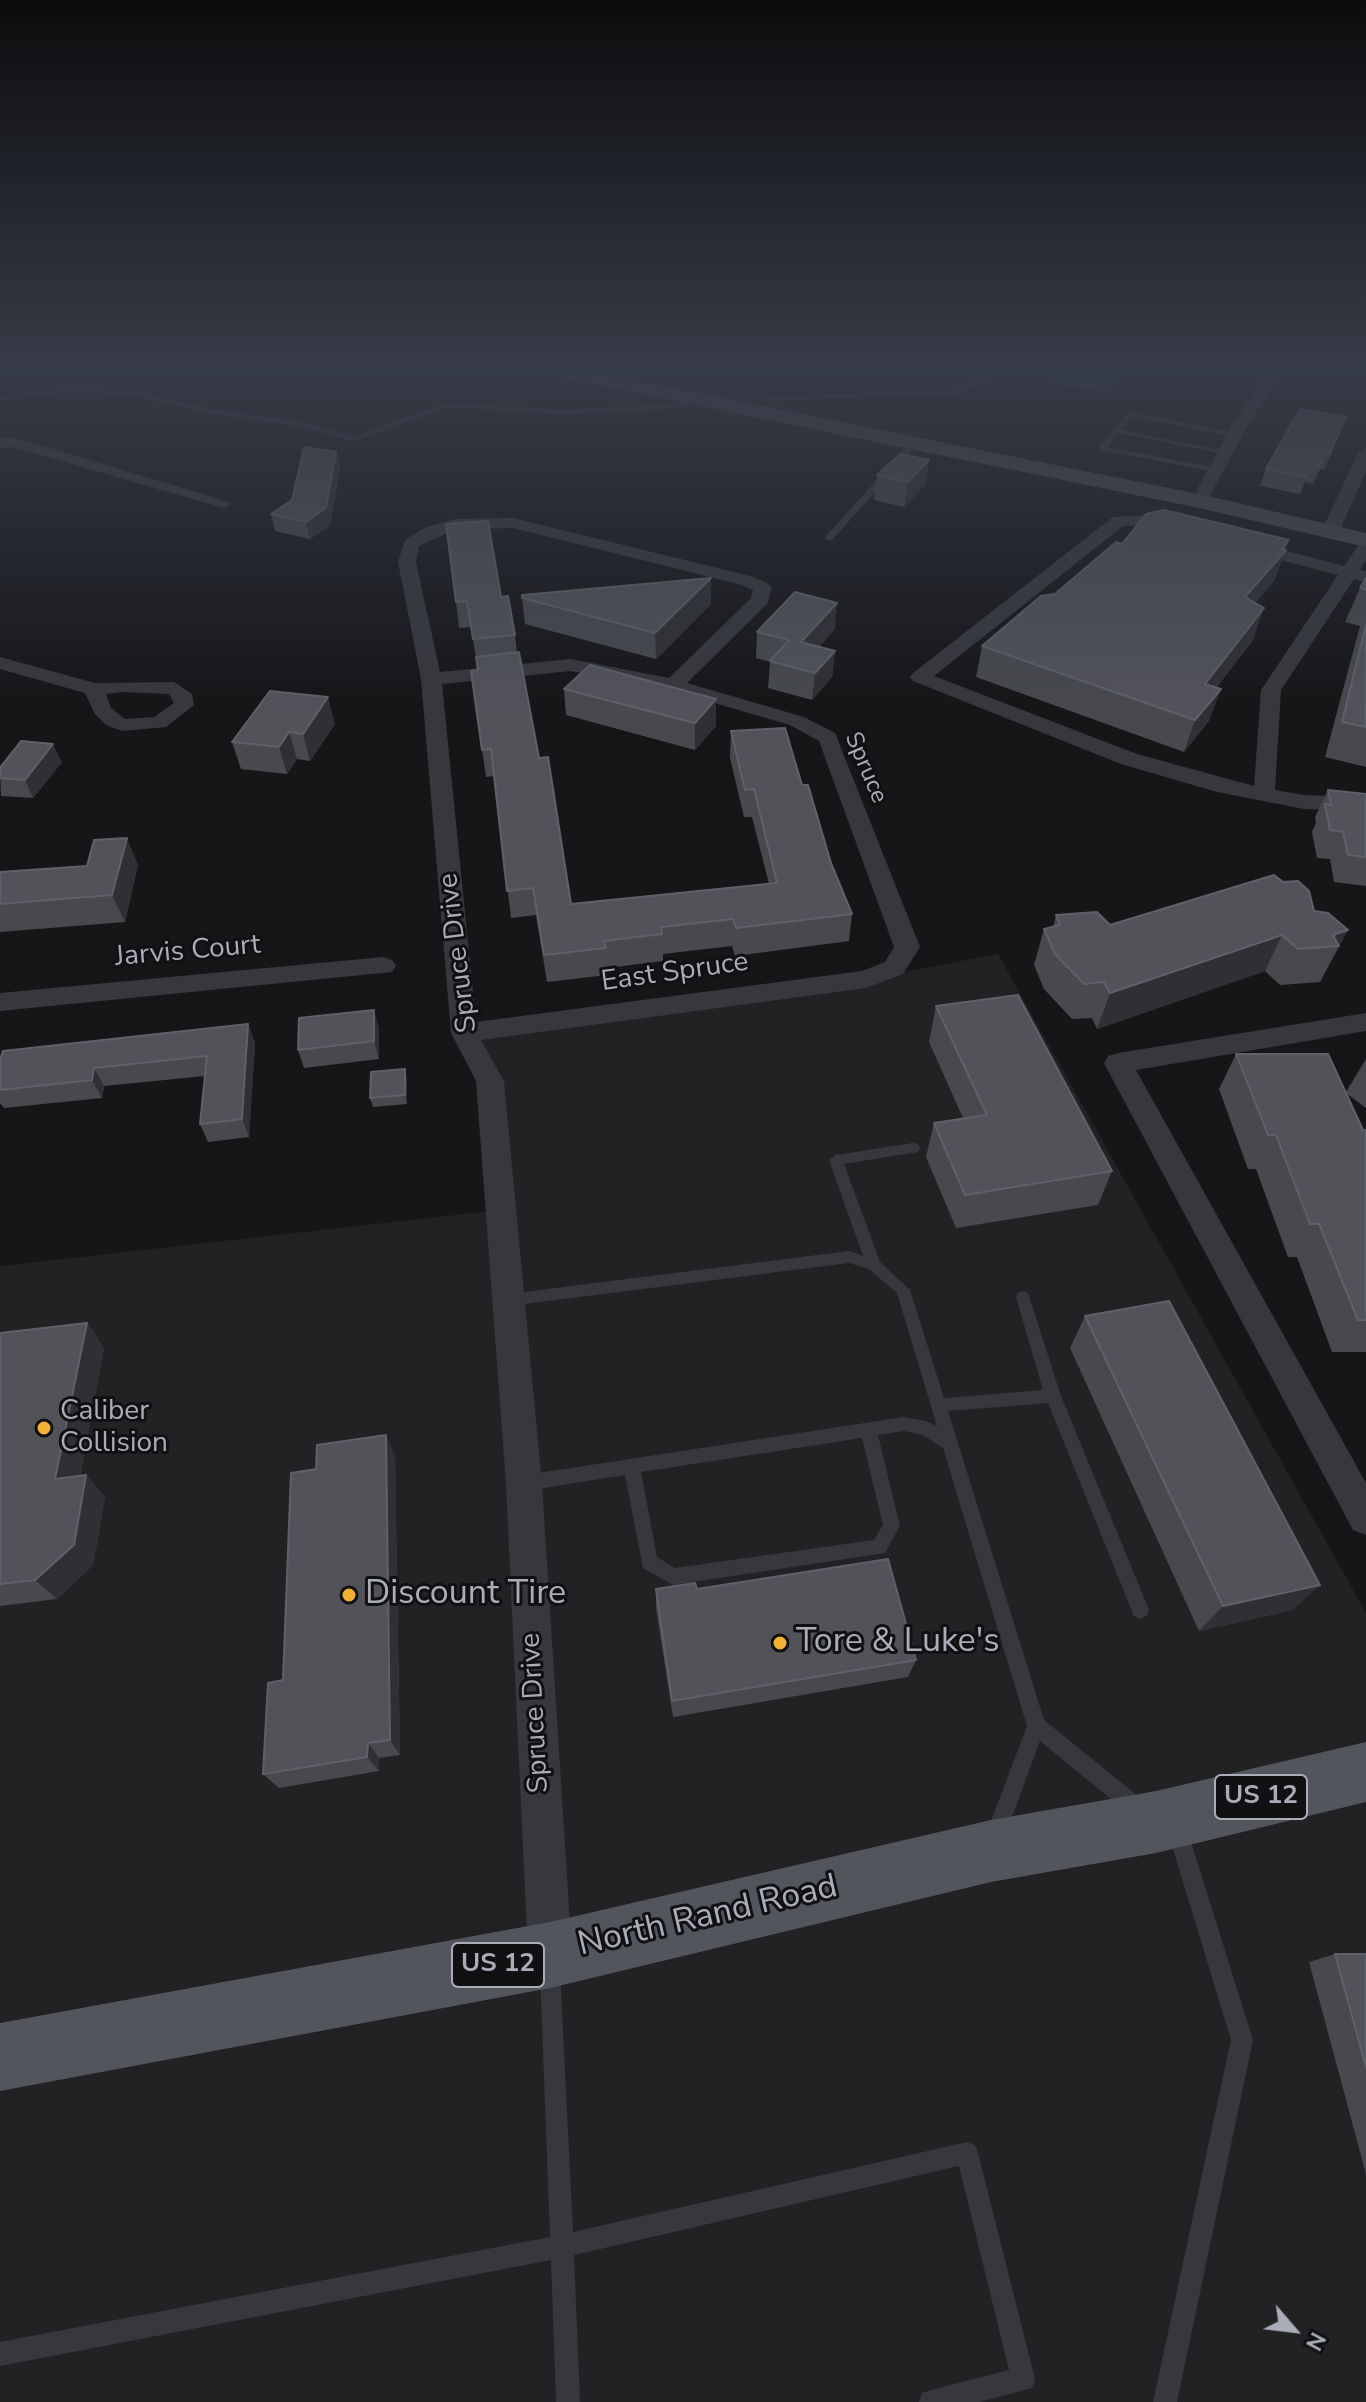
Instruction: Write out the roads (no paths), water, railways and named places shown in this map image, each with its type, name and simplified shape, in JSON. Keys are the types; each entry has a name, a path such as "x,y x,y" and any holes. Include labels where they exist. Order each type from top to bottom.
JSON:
{"main road":[{"path":"1116,484 1366,540"},
{"name":"North Rand Road","path":"0,2057 550,1955 991,1851 1165,1820 1366,1772"}],"street":[{"path":"159,484 224,503"},
{"path":"1199,501 1208,484"},
{"path":"1330,532 1352,484"},
{"path":"1358,574 1146,520 1119,521 920,677 1129,759 1225,787 1304,802 1366,804"},
{"name":"Spruce Drive","path":"550,1955 524,1484 490,1081 464,1033 431,679 407,562 411,544 430,532 455,524 513,523 748,581 763,588 760,600 673,685"},
{"path":"1264,794 1271,690 1358,574 1366,547"},
{"path":"0,663 94,689"},
{"path":"431,679 571,665 673,685"},
{"name":"Spruce","path":"673,685 797,721 828,737 907,947 894,968"},
{"name":"Jarvis Court","path":"0,1002 383,966"},
{"name":"East Spruce","path":"464,1033 866,979 894,968"},
{"path":"1366,1022 1118,1063 1366,1518"}],"lane":[{"path":"829,538 878,484"},
{"path":"820,1168 836,1160 913,1148"},
{"path":"836,1160 874,1265"},
{"path":"508,1300 849,1257 874,1265 903,1290 1036,1726 991,1851"},
{"path":"1023,1297 1053,1396 1140,1610"},
{"path":"938,1405 1053,1396"},
{"path":"524,1484 904,1424 926,1428 950,1443"},
{"path":"632,1467 649,1562 673,1577 879,1547 892,1526 868,1429"},
{"path":"1036,1726 1165,1820 1242,2040 1165,2402"},
{"path":"550,1955 568,2402"},
{"path":"0,2354 562,2246 967,2153 1023,2379 931,2402"}],"place":[{"name":"Caliber Collision","path":"44,1428"},
{"name":"Discount Tire","path":"349,1595"},
{"name":"Tore & Luke's","path":"780,1643"}]}
